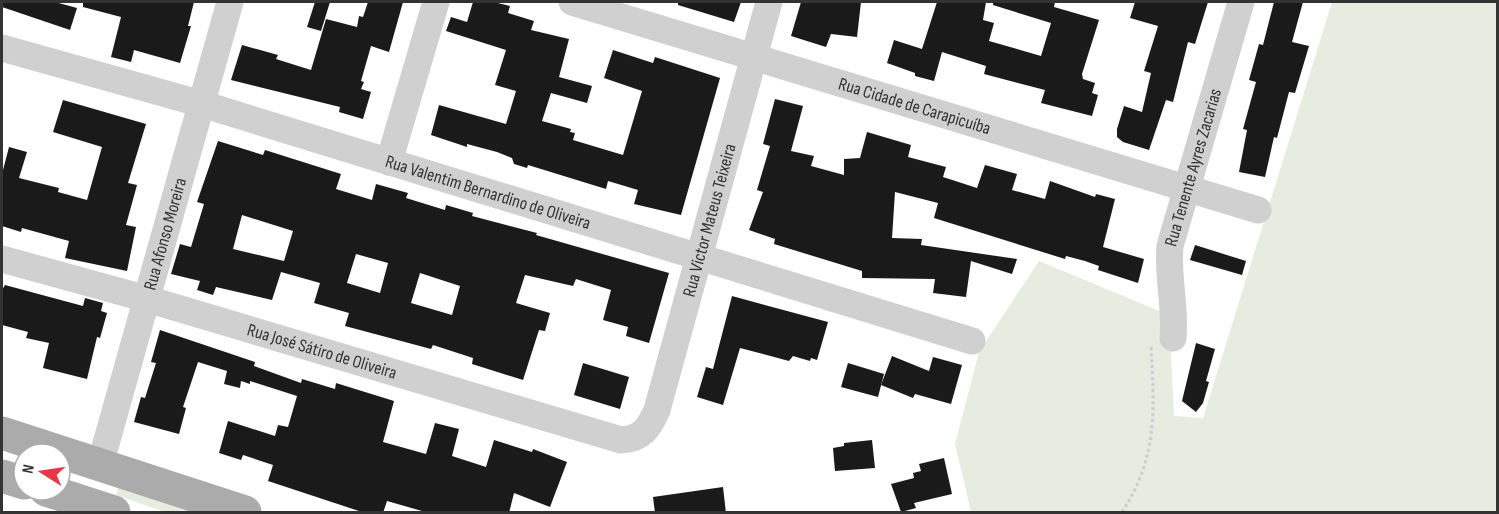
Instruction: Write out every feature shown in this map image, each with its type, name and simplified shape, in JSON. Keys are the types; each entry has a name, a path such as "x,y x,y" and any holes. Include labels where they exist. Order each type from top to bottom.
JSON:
{"main road":[{"path":"2,433 245,513"},
{"path":"72,500 100,510 103,495 100,465"}],"street":[{"name":"Rua Afonso Moreira","path":"100,465 230,2"},
{"path":"389,162 436,2"},
{"name":"Rua Cidade de Carapicuíba","path":"572,2 1258,210"},
{"name":"Rua Victor Mateus Teixeira","path":"642,435 651,425 657,410 769,2"},
{"name":"Rua Tenente Ayres Zacarias","path":"1162,340 1175,318 1168,266 1170,246 1241,2"},
{"name":"Rua Valentim Bernardino de Oliveira","path":"2,48 202,104 972,341"},
{"name":"Rua José Sátiro de Oliveira","path":"2,259 147,299 621,440 642,435"}],"path":[{"path":"1122,513 1144,472 1152,437 1162,340"}],"shaded area":[{"path":"1332,2 1497,2 1497,512 971,512 955,444 979,352 1039,261 1169,315 1174,416 1203,418"},
{"path":"119,485 200,512 165,512 116,495"}],"building":[{"path":"2,2 55,2 77,8 70,30 2,7"},
{"path":"83,2 194,2 188,26 191,26 180,63 134,50 131,62 111,57 121,17 83,7"},
{"path":"315,2 330,2 321,31 307,27"},
{"path":"368,2 403,2 389,52 371,46 361,81 364,82 361,89 371,92 363,119 339,112 340,107 231,80 242,45 278,55 276,59 311,70 326,19 357,27 359,16 363,17"},
{"path":"473,2 494,2 510,6 508,13 534,21 531,30 569,39 559,77 592,86 587,103 551,93 542,121 571,129 570,132 575,133 573,140 623,155 642,91 604,78 613,50 653,63 655,57 720,78 681,215 634,204 638,190 608,181 606,189 528,165 527,168 514,164 512,158 497,152 467,144 467,147 431,135 439,105 506,124 516,91 495,85 506,50 446,31 451,17 467,22"},
{"path":"678,2 741,2 734,22 678,5"},
{"path":"801,2 861,2 857,37 831,34 826,47 791,36"},
{"path":"937,2 986,2 983,20 994,23 989,41 1041,56 1051,23 993,5 993,2 1055,2 1054,7 1099,20 1082,74 1083,79 1095,83 1092,93 1098,95 1092,116 1041,103 1045,90 984,74 986,66 942,52 934,81 915,76 915,73 887,63 894,40 922,49"},
{"path":"1135,2 1208,2 1195,44 1188,42 1173,102 1166,100 1149,150 1123,142 1117,137 1124,106 1142,112 1151,73 1144,71 1158,26 1130,18"},
{"path":"1274,2 1303,2 1292,42 1309,46 1295,93 1289,92 1277,138 1274,137 1265,177 1239,172 1247,130 1243,129 1256,82 1249,80 1259,44 1263,45"},
{"path":"775,99 803,106 791,151 814,156 811,166 844,175 844,159 860,158 867,132 911,145 908,157 946,167 943,177 977,188 985,165 1017,174 1012,190 1045,199 1050,181 1095,197 1096,194 1115,199 1103,247 1144,259 1138,283 1098,270 1099,266 1085,261 1066,256 1065,259 934,218 938,203 895,192 892,238 922,239 921,245 1017,259 1012,274 971,261 966,297 933,293 935,279 862,278 862,271 774,244 775,239 749,230 763,192 757,190 770,146 763,144"},
{"path":"63,100 146,124 128,183 137,185 126,225 136,227 127,271 65,258 69,241 22,228 21,232 2,226 2,174 9,147 27,152 19,178 59,188 58,192 87,200 102,147 53,132"},
{"path":"218,141 263,155 265,150 341,174 336,189 372,200 376,184 408,193 406,198 445,210 446,205 473,213 472,216 669,273 649,343 626,336 628,327 603,320 611,290 576,279 573,286 525,275 516,303 550,313 545,331 539,330 523,380 472,364 473,358 433,345 431,349 345,326 349,313 314,303 320,283 281,272 272,300 216,287 213,295 197,290 200,281 171,274 180,244 191,247 204,204 197,202","holes":["242,215 293,231 284,261 233,249","356,254 388,263 380,293 347,283","420,273 460,286 452,315 411,303"]},
{"path":"1195,245 1246,261 1242,275 1190,260"},
{"path":"5,285 83,306 85,298 103,303 101,311 107,313 100,338 97,337 87,379 43,368 49,343 26,338 28,332 2,325 2,290"},
{"path":"732,296 828,322 817,360 811,358 810,361 793,356 789,361 740,348 723,405 697,397 706,367 713,369"},
{"path":"160,330 255,362 254,366 301,383 302,379 335,389 336,383 394,401 383,442 426,454 435,423 459,429 452,456 486,467 494,440 532,452 533,449 567,462 550,507 514,493 509,513 429,513 387,501 383,513 365,513 268,481 273,465 243,455 241,460 219,453 228,421 275,436 278,425 288,427 297,396 250,381 250,384 241,381 240,388 224,384 227,371 198,362 183,407 186,408 179,434 134,422 141,397 145,398 156,363 151,362"},
{"path":"1196,343 1215,349 1206,381 1209,382 1203,403 1196,412 1182,401"},
{"path":"892,356 929,371 933,357 962,365 951,404 915,394 913,398 881,385"},
{"path":"583,363 629,377 620,409 574,395"},
{"path":"848,363 884,374 878,397 841,387"},
{"path":"872,440 875,468 835,471 833,448 844,446 844,443"},
{"path":"944,458 952,494 914,503 916,508 901,512 891,484 914,478 913,473 921,471 919,464"},
{"path":"723,487 726,513 655,513 653,497"}]}
